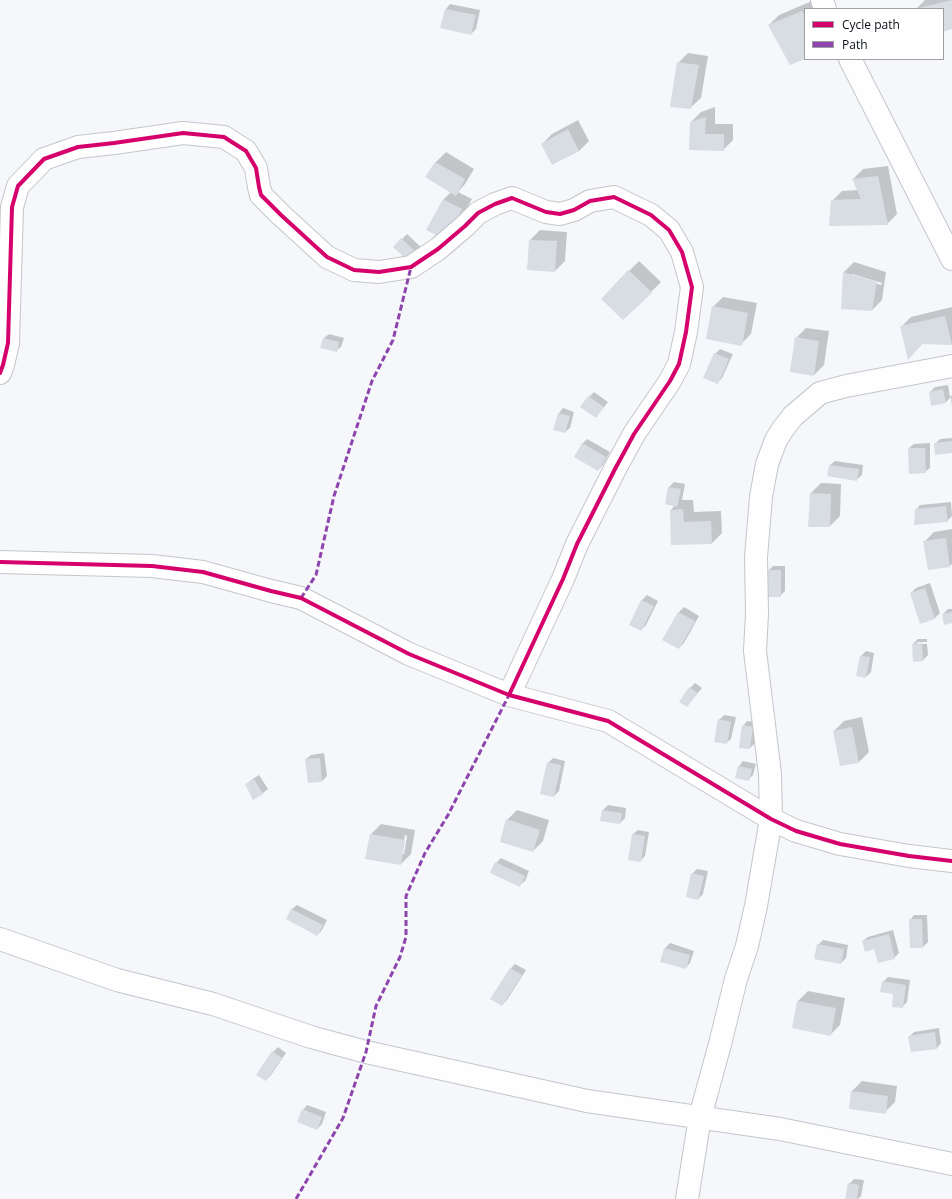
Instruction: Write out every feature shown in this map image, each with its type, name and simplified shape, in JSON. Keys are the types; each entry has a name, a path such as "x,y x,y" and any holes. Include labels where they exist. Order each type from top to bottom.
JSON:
{"street":[{"path":"851,60 952,259"},
{"path":"0,373 4,365 8,343 12,207 18,186 44,159 78,147 183,133 224,137 246,151 256,168 261,195 327,257 354,270 379,272 412,267 438,249 478,213 495,204 512,198 546,212 560,214 574,210 590,201 614,197 651,215 669,230 682,252 692,287 686,332 679,364 670,381 634,434 615,469 577,544 563,579 509,695"},
{"path":"688,1199 700,1117 746,946 754,912 771,819 770,774 756,651 756,557 761,497 767,464 782,429 793,416 820,393 846,386 952,366"},
{"path":"0,562 152,566 203,572 302,598 410,654 509,695 608,721 771,819 796,831 840,844 909,856 952,860"},
{"path":"0,939 117,980 213,1004 311,1037 366,1052 587,1101 780,1129 952,1164"}],"building":[{"path":"952,0 952,29 944,32 944,8 919,8"},
{"path":"445,9 476,15 471,35 440,28"},
{"path":"802,11 804,15 804,59 790,65 768,25"},
{"path":"677,62 699,65 691,109 670,107"},
{"path":"706,117 705,134 724,134 724,151 689,150 690,122"},
{"path":"568,129 579,151 552,165 541,144"},
{"path":"435,162 465,179 456,196 425,177"},
{"path":"878,176 888,225 829,226 831,200 861,199 852,179"},
{"path":"443,199 462,209 446,240 426,230"},
{"path":"401,238 419,255 410,263 393,247"},
{"path":"529,240 557,241 555,272 527,270"},
{"path":"628,270 652,293 623,320 601,299"},
{"path":"843,272 877,282 872,311 841,309"},
{"path":"712,306 748,313 742,346 706,339"},
{"path":"945,316 952,345 922,344 908,360 900,326"},
{"path":"795,337 819,341 814,376 790,372"},
{"path":"323,338 339,342 337,352 320,348"},
{"path":"714,353 729,359 718,384 703,378"},
{"path":"943,389 946,403 931,406 929,392"},
{"path":"588,396 604,407 596,418 580,407"},
{"path":"558,413 570,416 565,433 553,430"},
{"path":"952,441 952,453 935,455 934,443"},
{"path":"582,443 606,457 598,471 574,457"},
{"path":"908,448 925,448 926,473 909,474"},
{"path":"829,465 859,469 857,481 827,476"},
{"path":"668,487 681,489 677,507 665,504"},
{"path":"810,493 831,494 830,527 808,527"},
{"path":"946,506 948,522 914,525 915,509"},
{"path":"683,509 684,522 711,521 712,544 671,545 670,510"},
{"path":"946,538 950,567 928,570 923,541"},
{"path":"767,570 781,570 781,597 767,597"},
{"path":"925,588 935,619 920,624 910,593"},
{"path":"641,600 654,606 641,631 629,625"},
{"path":"678,612 695,621 679,649 662,640"},
{"path":"952,612 952,623 944,625 942,614"},
{"path":"922,643 923,661 913,662 912,644"},
{"path":"860,656 870,657 866,678 856,676"},
{"path":"689,687 698,693 687,707 679,702"},
{"path":"718,719 731,722 727,744 714,742"},
{"path":"742,725 753,727 750,749 739,748"},
{"path":"852,727 859,763 840,766 833,731"},
{"path":"320,758 322,782 308,783 305,759"},
{"path":"547,762 561,765 554,797 540,794"},
{"path":"738,766 752,769 749,781 735,778"},
{"path":"254,779 263,794 253,800 245,784"},
{"path":"602,810 622,813 620,824 600,821"},
{"path":"506,819 540,830 533,852 500,842"},
{"path":"370,834 405,840 401,865 365,859"},
{"path":"632,834 645,836 641,862 628,860"},
{"path":"495,862 525,876 520,887 490,873"},
{"path":"691,873 704,876 698,900 686,897"},
{"path":"291,909 323,925 317,936 286,919"},
{"path":"909,919 922,919 923,948 910,948"},
{"path":"889,934 895,959 878,963 874,949 865,952 862,941"},
{"path":"817,944 844,949 841,964 814,959"},
{"path":"664,948 690,955 686,969 660,962"},
{"path":"510,968 522,975 502,1006 490,999"},
{"path":"882,981 906,985 903,1008 892,1007 893,994 880,992"},
{"path":"797,1001 836,1008 831,1036 792,1028"},
{"path":"935,1032 937,1049 911,1052 908,1036"},
{"path":"272,1051 282,1058 266,1081 256,1075"},
{"path":"851,1091 888,1096 886,1114 849,1109"},
{"path":"302,1109 322,1117 317,1130 297,1122"},
{"path":"848,1183 859,1185 857,1199 845,1199"}],"marked path":[{"path":"301,598 316,575 334,496 372,381 393,340 411,267"},
{"path":"296,1199 343,1118 366,1052 376,1006 400,957 406,937 406,896 425,853 448,815 509,695"}],"cycle path":[{"path":"0,373 8,343 12,207 18,186 44,159 78,147 183,133 224,137 246,151 256,168 261,195 327,257 354,270 379,272 411,267 438,249 478,213 495,204 512,198 546,212 560,214 574,210 590,201 614,197 651,215 669,230 682,252 692,287 686,332 679,364 670,381 634,434 615,469 577,544 563,579 509,695"},
{"path":"0,562 152,566 203,572 301,598 409,654 509,695 608,721 771,819 796,831 840,844 909,856 952,861"}]}
